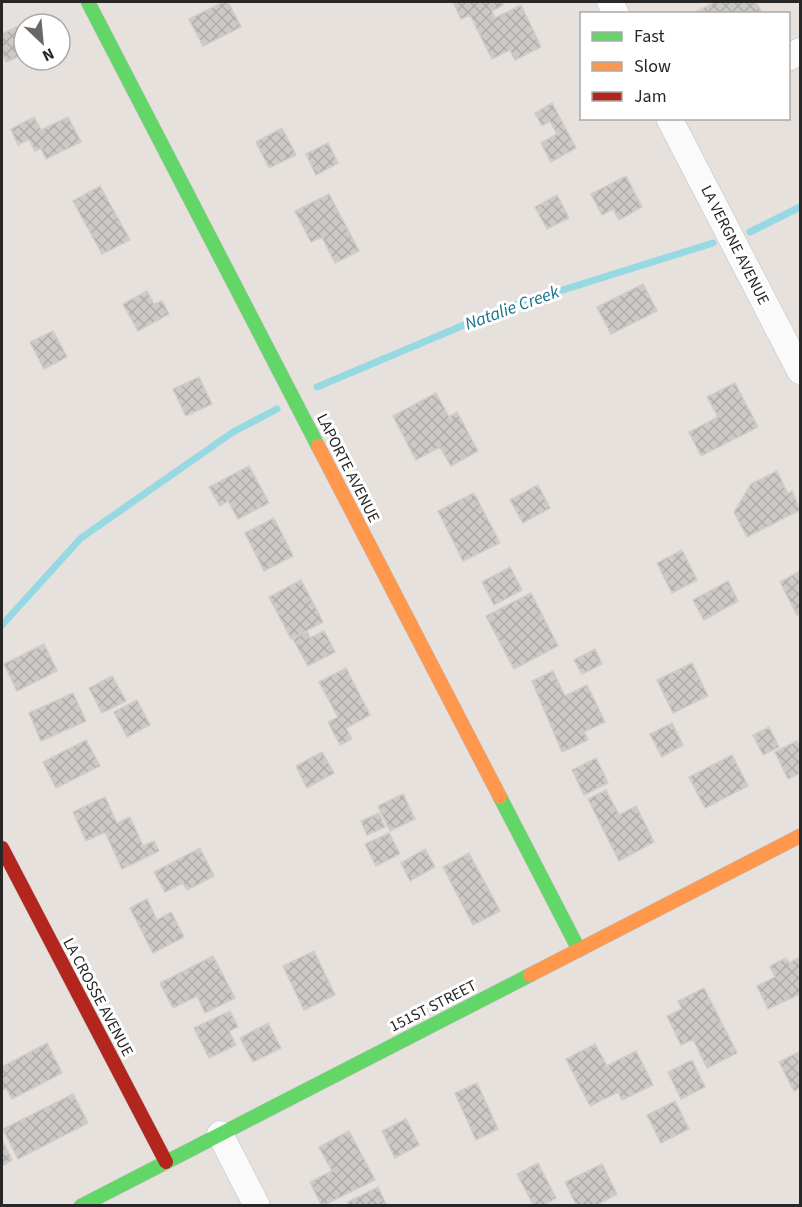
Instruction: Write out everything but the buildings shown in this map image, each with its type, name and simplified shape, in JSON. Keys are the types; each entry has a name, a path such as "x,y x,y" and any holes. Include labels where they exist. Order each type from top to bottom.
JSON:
{"street":[{"name":"LAPORTE AVENUE","path":"88,2 579,950"},
{"name":"LA VERGNE AVENUE","path":"672,120 801,371"},
{"name":"151ST STREET","path":"81,1206 801,836"},
{"name":"LA CROSSE AVENUE","path":"2,848 166,1162"},
{"path":"220,1134 257,1206"}],"waterway":[{"name":"Natalie Creek","path":"750,232 800,207"},
{"name":"Natalie Creek","path":"317,387 502,309 713,243"},
{"name":"Natalie Creek","path":"2,625 81,538 233,432 277,409"}],"traffic: fast":[{"path":"88,2 318,446"},
{"path":"500,797 579,950"},
{"path":"81,1206 530,975"}],"traffic: slow":[{"path":"318,446 500,797"},
{"path":"530,975 800,836"}],"traffic: jam":[{"path":"2,848 166,1162"}]}
